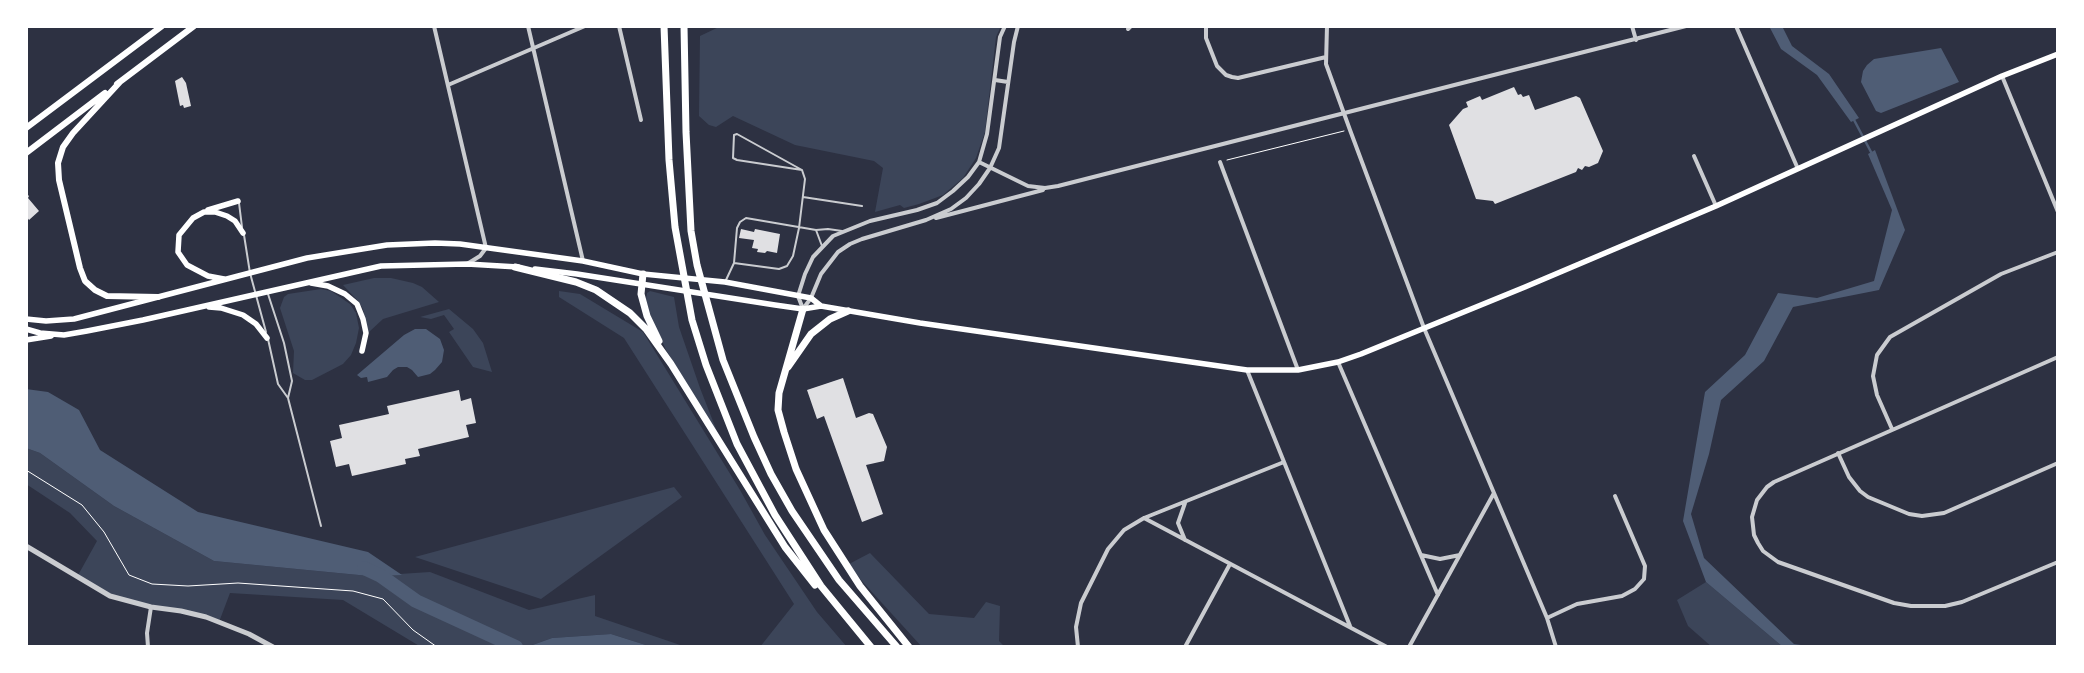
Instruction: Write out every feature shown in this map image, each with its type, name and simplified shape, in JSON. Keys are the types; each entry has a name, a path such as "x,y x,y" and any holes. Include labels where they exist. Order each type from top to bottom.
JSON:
{"highway":[{"path":"26,128 162,26"},
{"path":"26,152 194,26"},
{"path":"664,26 671,194 681,266 689,305 706,365 737,444 775,515 797,552 821,586 871,647"},
{"path":"684,26 691,231 697,265 723,360 737,398 772,474 814,546 839,580 897,647"},
{"path":"120,82 73,133 64,146 58,163 59,180 80,268 86,281 95,290 107,296 121,298 158,297"},
{"path":"515,267 576,282 613,301 630,313 646,329 671,364 785,547 816,587 848,620"},
{"path":"642,274 641,294 647,316 671,364"},
{"path":"803,309 783,376 778,410 796,469 824,530 855,579 879,612 909,647"},
{"path":"783,376 811,334 830,319 848,311"}],"main road":[{"path":"26,340 143,320 381,266 467,264 577,274 803,309 821,306 866,315 1247,370 1298,370 1338,362 1424,328 1716,206 2002,76 2058,54"},
{"path":"226,279 208,276 187,265 178,252 179,235 193,218 204,212 238,201"},
{"path":"204,212 227,216 235,221 243,233"},
{"path":"26,319 46,322 74,319 325,255 387,245 436,243 583,261 642,274 725,282 811,298 821,306"},
{"path":"306,283 328,286 345,294 357,304 364,319 366,333 362,351"},
{"path":"204,306 221,308 243,315 256,324 267,338"},
{"path":"26,330 40,333 64,334"}],"street":[{"path":"434,26 486,248 480,256 467,264"},
{"path":"528,26 583,261"},
{"path":"448,85 585,26"},
{"path":"619,26 641,120"},
{"path":"803,309 798,296 813,257 822,246 842,231 870,221 917,210 936,203 968,178 978,162 988,134 1000,37 1005,26"},
{"path":"926,220 951,209 966,198 990,168 998,148 1018,26"},
{"path":"1206,26 1206,38 1217,66 1226,75 1232,77 1238,78 1326,57"},
{"path":"1327,26 1326,57 1328,69 1350,130 1424,328 1547,618 1556,647"},
{"path":"1632,26 1636,40"},
{"path":"803,309 811,298 821,274 838,252 862,239 926,220 1686,26"},
{"path":"1736,26 1798,169"},
{"path":"2002,76 2058,212"},
{"path":"995,80 1008,82"},
{"path":"1694,156 1716,206"},
{"path":"978,162 1028,186 1045,188 1058,186"},
{"path":"1220,162 1298,370"},
{"path":"1892,429 1876,395 1873,376 1877,355 1890,336 2001,274 2058,252"},
{"path":"2058,357 1774,482 1761,493 1753,508 1752,517 1754,535 1758,543 1763,551 1778,562 1894,603 1918,606 1945,606 1962,602 1978,597 2058,562"},
{"path":"1338,362 1438,595"},
{"path":"1247,370 1350,626"},
{"path":"1838,453 1849,477 1860,491 1910,514 1922,516 1944,513 2058,463"},
{"path":"1078,647 1076,627 1081,603 1108,549 1124,530 1144,518 1284,462"},
{"path":"1409,647 1494,493"},
{"path":"1547,618 1577,604 1622,596 1635,589 1644,578 1645,566 1615,496"},
{"path":"1185,540 1178,523 1186,501"},
{"path":"1144,518 1387,647"},
{"path":"26,546 97,589 123,600 151,607 181,610 206,617 249,634 273,647"},
{"path":"1421,555 1440,559 1460,555"},
{"path":"1185,647 1230,564"},
{"path":"148,647 147,633 151,607"}],"lane":[{"path":"734,262 779,269 787,266 793,256 799,228 805,178 802,170 737,134 734,135 733,158 802,170"},
{"path":"803,197 862,206"},
{"path":"238,201 250,273 278,384 288,398 321,526"},
{"path":"725,282 734,262 737,228 740,222 746,218 799,228 842,231"},
{"path":"816,230 822,246"},
{"path":"267,292 284,343 292,381 288,398"}],"path":[{"path":"1220,162 1350,130"},
{"path":"26,470 82,505 104,532 129,575 152,584 188,586 238,583 352,591 383,599 413,630 437,647"}],"shaded area":[{"path":"721,26 1001,26 996,37 985,132 976,158 963,178 943,195 904,208 900,205 875,212 883,168 874,161 795,145 733,116 716,127 709,125 699,116 700,36"},
{"path":"1769,26 1782,26 1792,46 1829,74 1859,118 1851,122 1817,75 1781,49"},
{"path":"1941,48 1959,82 1881,113 1876,111 1861,82 1863,71 1867,65 1874,59"},
{"path":"1875,150 1905,230 1879,290 1793,307 1764,361 1721,400 1709,454 1691,514 1704,558 1794,644 1815,647 1783,647 1706,582 1683,521 1705,392 1745,355 1778,293 1817,298 1874,281 1892,210 1868,154"},
{"path":"374,278 391,278 413,283 422,287 439,302 383,319 369,332 367,331 363,309 343,285"},
{"path":"321,289 331,291 350,304 356,313 359,328 351,355 343,364 312,380 305,380 293,373 294,351 280,308 284,297 288,294"},
{"path":"559,291 580,294 643,332 740,490 765,535 817,612 847,647 760,647 794,604 624,338 559,297"},
{"path":"650,291 674,297 679,327 718,434 666,350 650,314 646,299 647,293"},
{"path":"449,309 473,329 483,343 492,372 473,367 449,332 454,329 444,315 431,319 420,317"},
{"path":"415,329 426,329 440,339 444,350 442,362 430,374 418,377 407,367 398,367 387,377 368,382 367,377 361,378 357,375 404,335"},
{"path":"26,389 48,392 79,410 100,450 198,512 368,552 402,575 369,576 214,561 114,506 40,453 26,448"},
{"path":"26,448 40,453 114,506 214,561 369,576 430,572 529,610 595,595 595,616 686,647 652,647 611,634 552,638 527,647 421,647 343,600 230,593 219,622 123,600 77,577 97,541 70,513 26,484"},
{"path":"674,487 682,497 541,599 415,557"},
{"path":"870,553 929,614 974,618 986,602 1000,606 999,641 1005,647 922,647 861,580 849,564"},
{"path":"1706,582 1783,647 1712,647 1688,626 1677,600"},
{"path":"611,634 652,647 527,647 552,638"}],"building":[{"path":"182,77 186,83 191,106 184,108 183,105 180,106 175,81"},
{"path":"1514,87 1518,95 1521,94 1523,97 1529,95 1535,110 1576,96 1580,98 1603,151 1598,163 1589,167 1585,166 1582,170 1578,168 1576,172 1495,204 1493,201 1476,199 1449,125 1463,109 1468,107 1466,102 1480,96 1482,100"},
{"path":"26,193 39,211 29,220 26,216"},
{"path":"741,229 754,232 755,229 780,234 777,253 757,252 758,249 752,248 754,240 739,238"},
{"path":"843,378 856,418 869,413 873,414 887,447 884,461 866,465 883,514 862,522 824,416 817,419 807,390"},
{"path":"459,390 461,401 471,398 476,423 466,425 469,437 418,449 420,456 405,459 406,464 352,476 349,464 336,467 330,441 342,438 339,425 389,414 387,406"}],"waterway":[{"path":"1853,118 1871,152"},
{"path":"364,568 381,576 416,601 516,647"}]}
